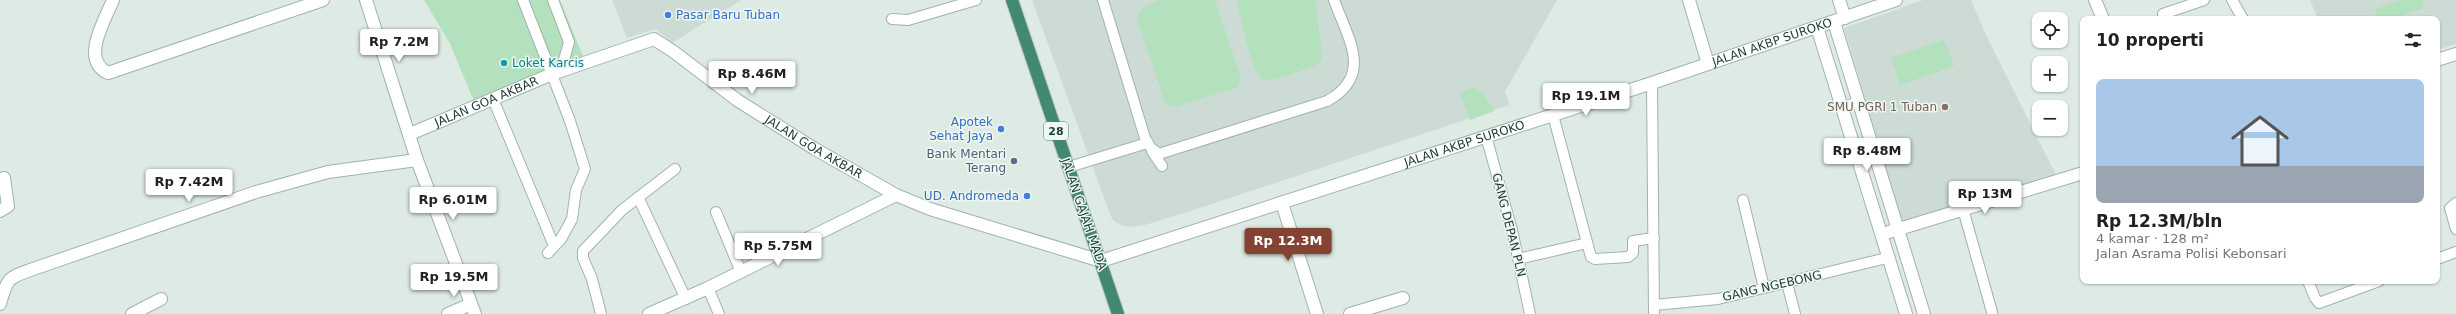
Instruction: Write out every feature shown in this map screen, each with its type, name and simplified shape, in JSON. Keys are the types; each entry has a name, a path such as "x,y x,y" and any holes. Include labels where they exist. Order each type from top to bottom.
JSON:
{"highway":[{"name":"JALAN GAJAH MADA","path":"1012,0 1118,314"}],"street":[{"path":"113,0 95,51 96,63 101,70 108,73 323,0"},
{"path":"366,0 410,134 417,160 473,309 448,314"},
{"path":"1689,0 1708,64"},
{"path":"1839,0 1839,20 1858,102 1896,230 1924,314"},
{"name":"JALAN AKBP SUROKO","path":"1101,261 1652,83 1896,0"},
{"path":"2095,0 2102,16"},
{"path":"1814,28 1842,108 1906,314"},
{"name":"JALAN GOA AKBAR","path":"410,134 552,74 650,39 657,40 737,100 815,149 896,195 930,209 1101,261"},
{"path":"2440,59 2456,54"},
{"path":"0,304 7,281 12,277 256,192 328,172 417,160"},
{"path":"1880,234 2080,174"},
{"path":"0,211 8,206 4,178"},
{"path":"649,314 708,288 896,195"},
{"path":"1282,203 1317,314"},
{"path":"1350,314 1403,298"},
{"path":"132,314 161,299"}],"lane":[{"path":"493,99 551,250 572,219 576,190 585,169 552,74 523,0"},
{"path":"553,0 569,42 564,60 565,70"},
{"path":"892,19 908,20 976,0"},
{"path":"1102,0 1149,146 1162,166"},
{"path":"1149,146 1159,154 1165,154 1327,102 1336,97 1352,79 1355,63 1334,0"},
{"path":"2163,14 2204,0"},
{"path":"2232,0 2241,16"},
{"path":"1652,83 1654,310"},
{"path":"1842,108 1858,102"},
{"path":"1553,115 1590,255 1594,258 1628,257 1632,253 1633,241 1654,238"},
{"name":"GANG DEPAN PLN","path":"1486,136 1502,192 1530,314"},
{"path":"1069,167 1149,146"},
{"path":"601,314 592,279 583,258 583,252 613,219 675,168"},
{"path":"638,197 686,298"},
{"path":"1743,200 1764,288"},
{"path":"2456,203 2450,208 2456,229"},
{"path":"1963,210 1992,312"},
{"path":"716,212 741,272"},
{"path":"1518,259 1587,243"},
{"path":"2440,258 2456,252"},
{"name":"GANG NGEBONG","path":"1654,310 1700,302 1787,283 1888,258"},
{"path":"1787,283 1795,314"},
{"path":"2309,284 2315,298 2318,302 2322,303 2371,284"},
{"path":"708,288 719,314"}],"shaded area":[{"name":"Pasar Baru Tuban","path":"612,0 741,0 672,43 656,29 627,38"},
{"path":"1032,0 1557,0 1505,92 1510,105 1197,209 1145,225 1128,227 1115,222 1111,217"},
{"name":"SMU PGRI 1 Tuban","path":"1923,0 1971,0 1986,35 2032,127 2032,136 2036,136 2056,175 1901,221 1844,28"},
{"path":"2310,0 2456,0 2456,44 2440,49 2440,16 2317,16"}],"green space":[{"path":"424,0 560,0 583,56 474,101 450,44"},
{"path":"1159,0 1215,0 1241,78 1238,87 1174,107 1166,104 1137,19 1141,9"},
{"path":"1237,0 1315,0 1322,54 1320,62 1315,66 1289,75 1264,80 1260,77 1251,57"},
{"path":"2400,0 2421,0 2423,8 2400,16 2377,16 2375,9"},
{"path":"1944,40 1954,66 1900,85 1891,58"},
{"path":"1474,88 1484,94 1494,111 1470,120 1460,92"}],"place":[{"name":"Pasar Baru Tuban","path":"668,15"},
{"name":"Loket Karcis","path":"504,63"},
{"name":"SMU PGRI 1 Tuban","path":"1945,107"},
{"name":"Apotek Sehat Jaya","path":"1001,129"},
{"name":"Bank Mentari Terang","path":"1014,161"},
{"name":"UD. Andromeda","path":"1027,196"}]}
